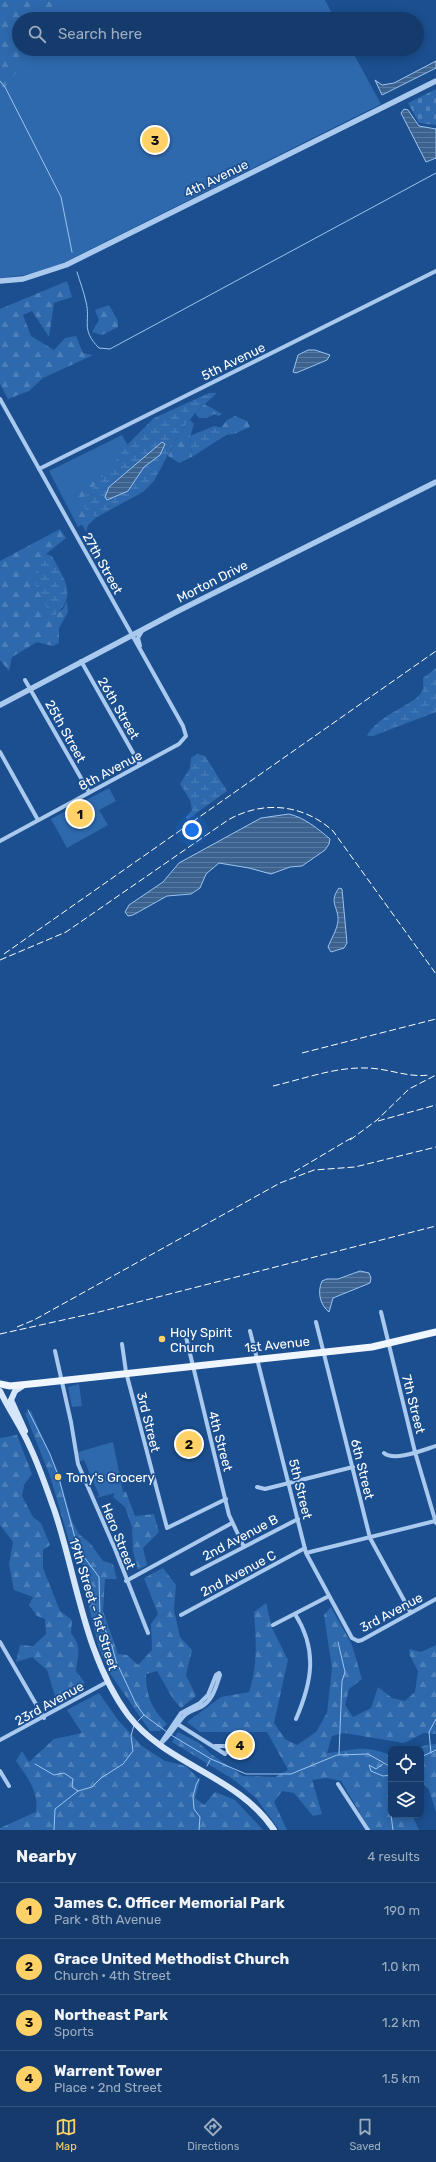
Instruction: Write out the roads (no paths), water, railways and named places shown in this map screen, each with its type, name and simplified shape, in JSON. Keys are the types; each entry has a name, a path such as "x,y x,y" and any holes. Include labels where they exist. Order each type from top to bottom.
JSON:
{"main road":[{"name":"1st Avenue","path":"0,1384 27,1384 126,1372 323,1352 388,1344 436,1332"},
{"path":"27,1384 15,1391 11,1400 30,1446"},
{"name":"19th Street - 1st Street","path":"0,1391 30,1446 55,1512 94,1649 107,1682 136,1724 159,1745 232,1790 254,1808 274,1830"}],"street":[{"name":"4th Avenue","path":"0,281 23,279 66,265 436,81"},
{"name":"5th Avenue","path":"39,469 436,271"},
{"name":"27th Street","path":"0,400 183,726 186,738"},
{"name":"Morton Drive","path":"0,705 144,628 436,482"},
{"path":"142,653 138,638 144,628"},
{"name":"26th Street","path":"81,661 140,765"},
{"name":"25th Street","path":"25,680 31,688 89,792"},
{"name":"8th Avenue","path":"0,841 179,744 186,738"},
{"path":"0,752 38,820"},
{"name":"7th Street","path":"381,1312 435,1522"},
{"name":"6th Street","path":"316,1322 370,1538 411,1613"},
{"name":"5th Street","path":"250,1331 289,1482 305,1551 329,1596 356,1641"},
{"name":"4th Street","path":"186,1337 232,1524 244,1547"},
{"name":"3rd Street","path":"122,1344 126,1372 167,1528 226,1499"},
{"name":"Hero Street","path":"54,1351 71,1422 78,1464 115,1549 126,1581 148,1633"},
{"path":"384,1453 393,1457 436,1446"},
{"path":"256,1487 265,1489 353,1467"},
{"name":"2nd Avenue B","path":"192,1574 298,1518"},
{"name":"2nd Avenue C","path":"181,1615 305,1551 370,1538 435,1522"},
{"path":"126,1581 232,1524"},
{"path":"273,1625 329,1596"},
{"name":"3rd Avenue","path":"356,1641 362,1640 436,1599"},
{"path":"295,1614 309,1649 312,1667 306,1696 296,1719"},
{"path":"0,1642 44,1718"},
{"path":"159,1745 176,1723 187,1713 203,1706 212,1697 220,1675 219,1673 205,1698 181,1713 176,1723"},
{"name":"23rd Avenue","path":"0,1740 44,1718 107,1682"},
{"path":"176,1723 192,1734 215,1746"},
{"path":"0,1771 9,1786"},
{"path":"338,1784 368,1830"}],"waterway":[{"path":"0,81 5,87 61,197 72,252"},
{"path":"77,272 86,302 87,325 90,335 99,348 110,349 436,173"},
{"path":"28,1410 50,1454 58,1475 78,1549 99,1577 100,1619 111,1642 116,1661 136,1704 144,1715 167,1732"},
{"path":"338,1642 345,1672 342,1681 339,1754"},
{"path":"138,1721 144,1715"},
{"path":"431,1753 429,1732 436,1719"},
{"path":"54,1830 55,1809 78,1791 92,1787 101,1778 123,1764 133,1751 131,1736 134,1725"},
{"path":"171,1735 211,1759 246,1774 291,1774 337,1755 368,1754 388,1765"},
{"path":"424,1756 436,1750"},
{"path":"207,1766 210,1760"},
{"path":"35,1764 54,1775 64,1773 73,1779 72,1787 78,1791"},
{"path":"383,1764 376,1769 369,1765 371,1771 383,1776 388,1775"},
{"path":"199,1779 193,1797 194,1809 200,1817 199,1830"},
{"path":"391,1818 393,1830"}],"railway":[{"path":"4,954 436,651"},
{"path":"0,960 66,932 228,820 255,809 282,808 296,810 309,815 333,831 436,974"},
{"path":"302,1053 436,1019"},
{"path":"273,1086 331,1071 354,1068 374,1068 413,1075 429,1075"},
{"path":"350,1140 377,1120 409,1089 436,1075"},
{"path":"378,1121 436,1105"},
{"path":"294,1172 353,1137"},
{"path":"17,1327 34,1320 280,1183 314,1170 355,1167 436,1147"},
{"path":"0,1334 99,1312 436,1226"}],"place":[{"name":"Northeast Park","path":"155,140"},
{"name":"James C. Officer Memorial Park","path":"80,814"},
{"name":"Holy Spirit Church","path":"162,1339"},
{"name":"Grace United Methodist Church","path":"189,1444"},
{"name":"Tony's Grocery","path":"58,1477"},
{"name":"Warrent Tower","path":"240,1745"}]}
